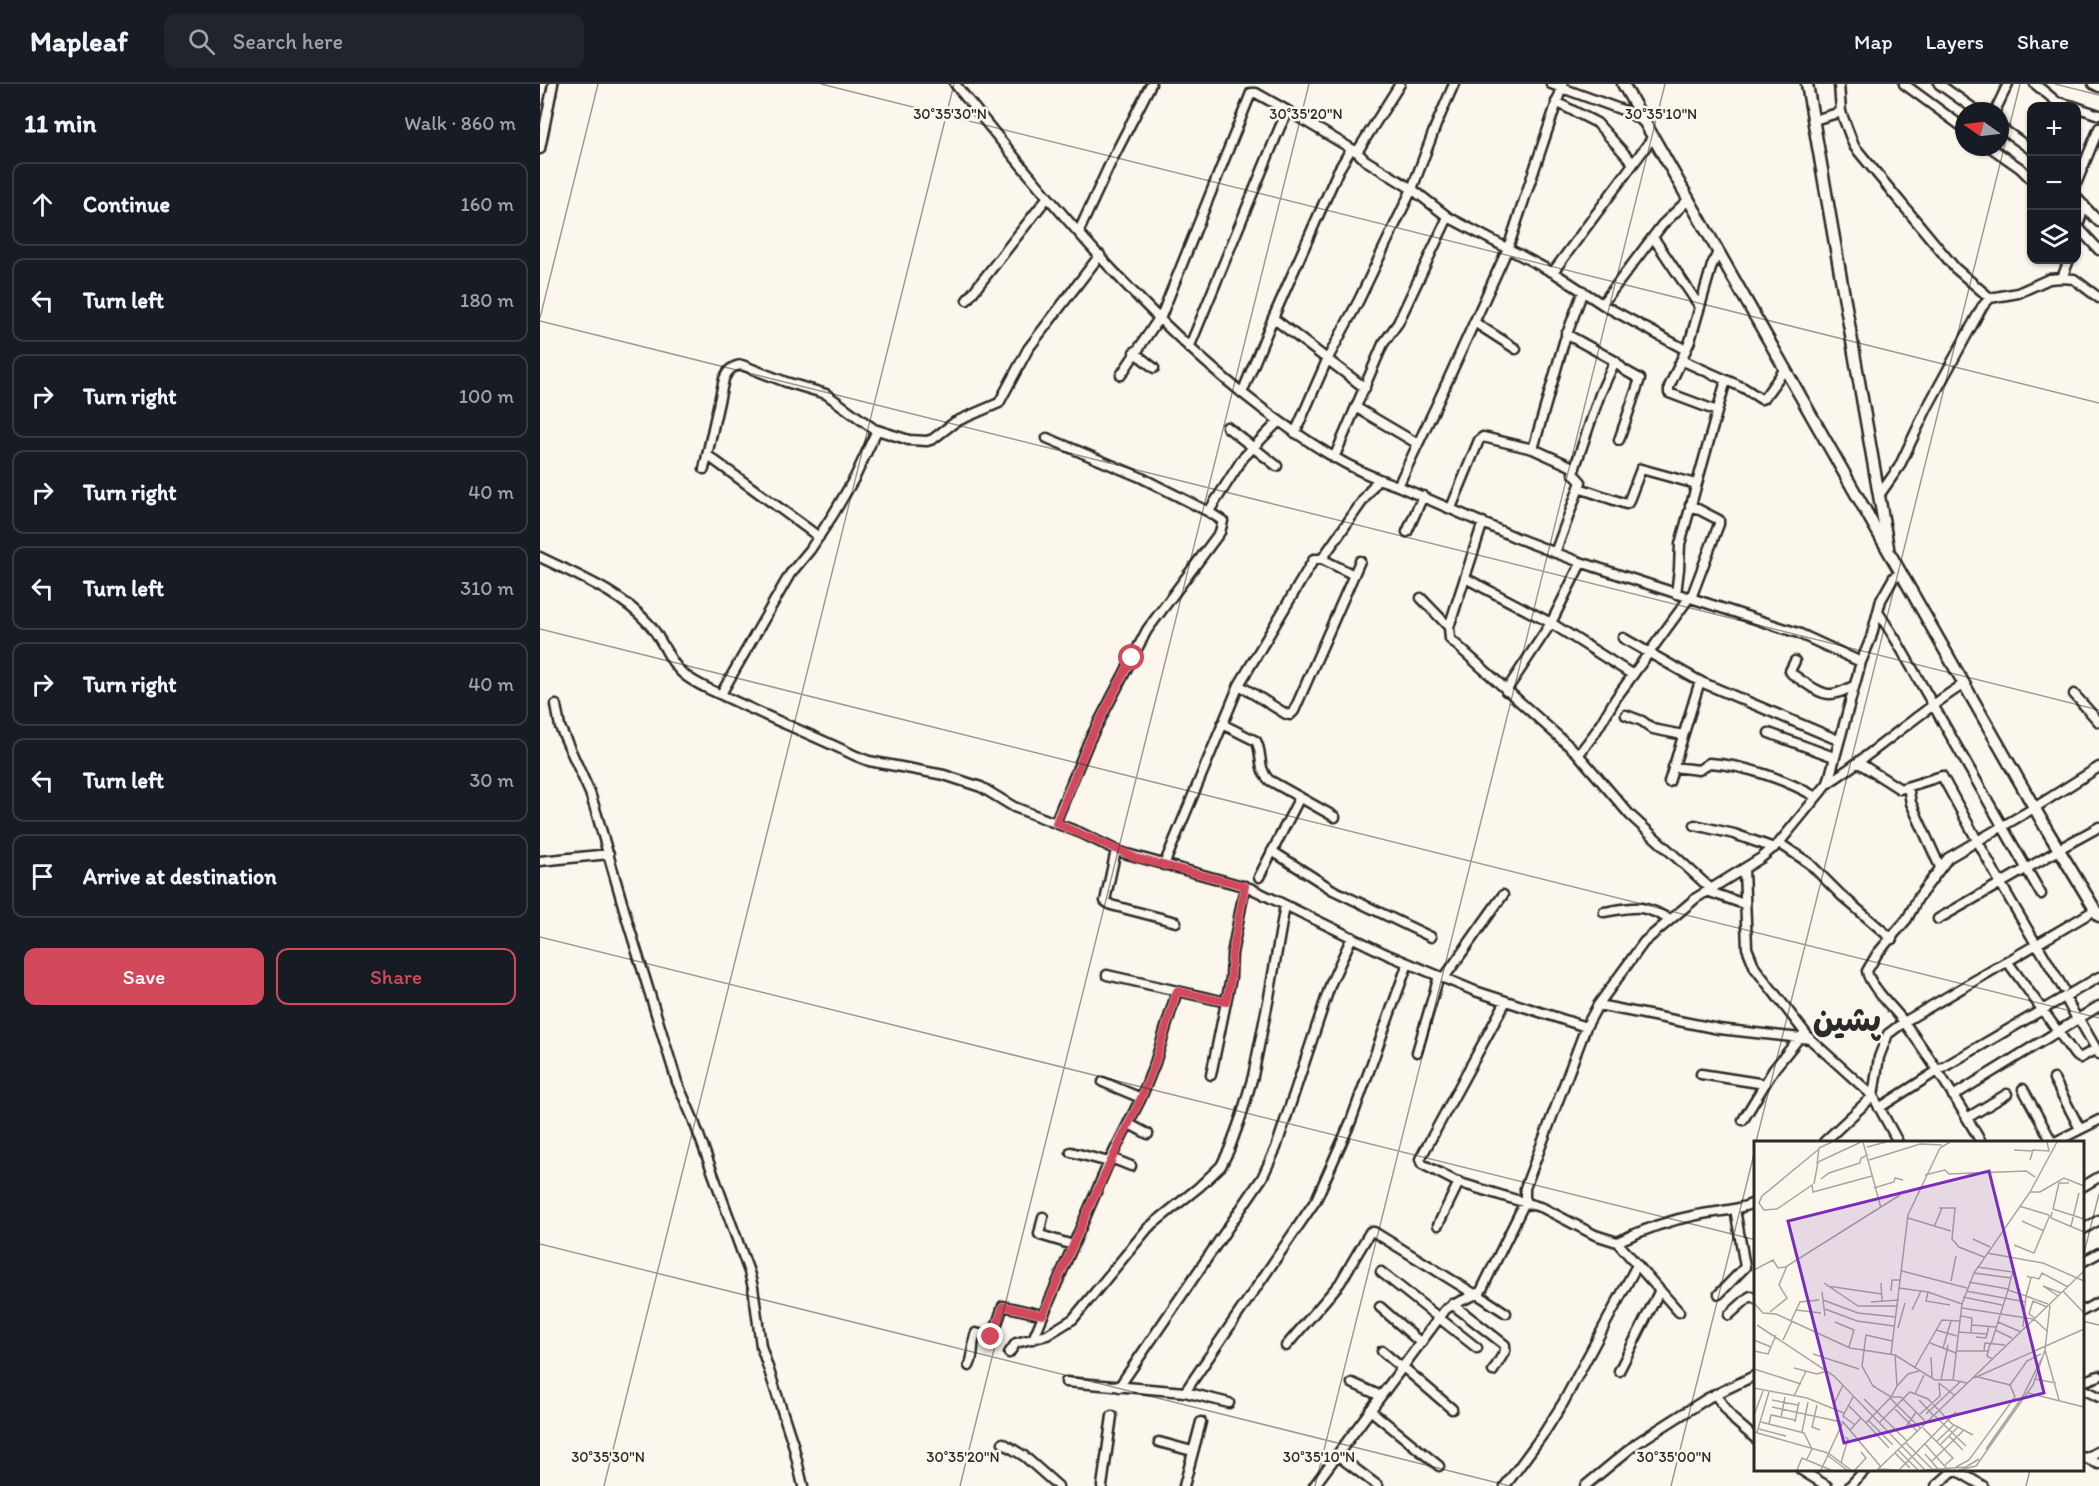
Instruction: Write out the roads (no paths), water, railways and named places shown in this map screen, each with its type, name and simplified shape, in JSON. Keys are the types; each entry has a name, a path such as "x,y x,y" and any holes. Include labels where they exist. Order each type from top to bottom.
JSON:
{"main road":[{"path":"1623,84 2034,808 2097,913"},
{"path":"1807,84 1889,553"}],"street":[{"path":"540,149 553,84"},
{"path":"955,84 1047,198 1189,348 1242,393 1295,433 1334,458 1378,479 1555,553 1798,633 1861,662"},
{"path":"1079,231 1151,84"},
{"path":"1242,393 1338,171 1400,84"},
{"path":"1295,433 1327,360 1359,300 1412,189 1454,84"},
{"path":"1551,84 1562,86 1628,112 1645,123"},
{"path":"1839,84 1840,112 1854,146 1955,268 1990,298"},
{"path":"1904,84 1955,121"},
{"path":"1999,102 2008,84"},
{"path":"2035,84 2045,87 2057,102"},
{"path":"2092,84 2099,87"},
{"path":"1941,85 1965,102"},
{"path":"1398,486 1508,248 1562,86"},
{"path":"1121,375 1134,352 1159,318 1251,93 1256,93 1354,150 1365,160 1412,189 1448,217 1554,272 1602,304 1686,350"},
{"path":"1556,102 1597,123 1634,163"},
{"path":"2081,109 2099,115"},
{"path":"1189,348 1288,111"},
{"path":"1814,120 1840,112"},
{"path":"2081,172 2099,128"},
{"path":"2009,134 2027,147"},
{"path":"1554,272 1653,137"},
{"path":"2003,156 2027,176"},
{"path":"966,300 1047,198"},
{"path":"1602,304 1653,237 1688,200"},
{"path":"2081,202 2099,222"},
{"path":"2081,215 2084,205"},
{"path":"1334,458 1383,344 1398,322 1448,217"},
{"path":"2081,233 2099,250"},
{"path":"1653,237 1700,307"},
{"path":"1717,411 1669,393 1669,387 1686,350 1718,252"},
{"path":"704,469 724,379 727,371 735,365 742,365 826,394 877,430 909,440 933,440 955,422 999,403 1028,350 1100,255"},
{"path":"2062,278 2067,264"},
{"path":"1880,494 1899,467 1927,408 1982,307 1990,298 2018,293 2049,279 2062,278 2074,279 2099,298"},
{"path":"1533,449 1566,334 1583,291"},
{"path":"1273,318 1365,388"},
{"path":"1474,322 1516,349"},
{"path":"1566,334 1615,361 1624,370 1640,379 1618,440"},
{"path":"1134,352 1154,368"},
{"path":"1681,360 1761,399 1785,369"},
{"path":"1555,553 1581,482 1574,475 1575,468 1600,394 1615,361"},
{"path":"1676,594 1680,544 1726,380"},
{"path":"1357,408 1418,444"},
{"path":"1209,512 1244,459 1279,421"},
{"path":"1227,427 1277,466"},
{"path":"721,694 790,574 819,537 855,477 877,430"},
{"path":"1451,508 1479,440 1483,437 1533,449 1575,468"},
{"path":"1047,438 1140,477 1209,512 1223,522 1220,532 1147,630 1089,741 1056,823"},
{"path":"707,455 819,537"},
{"path":"1579,488 1626,504 1641,469 1696,484"},
{"path":"1322,559 1378,479"},
{"path":"1407,532 1423,496"},
{"path":"1578,754 1690,598 1719,520 1690,505"},
{"path":"1483,522 1449,627 1450,639 1578,754 1630,815 1709,890 1744,904"},
{"path":"540,557 592,582 633,608 662,640 676,666 685,676 869,761 965,781 990,791 1014,807 1116,850 1245,886 1441,977 1586,1027"},
{"path":"1164,865 1239,685 1314,559 1322,559 1354,575"},
{"path":"1239,685 1290,715 1300,699 1360,561"},
{"path":"1506,691 1551,623 1581,563"},
{"path":"1828,783 1838,740 1881,600 1894,577 1902,575"},
{"path":"1465,578 1551,623 1633,675"},
{"path":"1421,598 1449,627"},
{"path":"1878,612 2041,894"},
{"path":"1623,638 1700,681 1838,740"},
{"path":"1795,661 1790,671 1792,674 1829,695 1854,686"},
{"path":"1669,782 1700,681"},
{"path":"1314,1486 1439,1318 1452,1305 1481,1291 1525,1202 1525,1188 1586,1027 1644,942 1696,898 1744,869 1777,845 1828,783 1859,763 1932,704 1964,684"},
{"path":"2074,694 2099,722"},
{"path":"556,705 560,727 590,793 677,1082 693,1119 749,1272 761,1346 793,1444 804,1486"},
{"path":"1626,714 1653,729 1683,735"},
{"path":"1222,724 1258,743 1264,775 1335,817"},
{"path":"1769,733 1834,757"},
{"path":"1673,767 1699,770 1709,763 1745,770 1816,797"},
{"path":"1859,763 1900,789 1942,776 1977,842 2063,988"},
{"path":"1980,1141 1904,1022 1867,974 1870,963 1907,919 1948,858 2099,767"},
{"path":"1908,787 1911,803 1940,867"},
{"path":"1259,876 1300,797"},
{"path":"1695,825 1777,845 1809,863 1841,895 1892,939"},
{"path":"1938,919 2099,827"},
{"path":"1116,850 1105,901 1111,905 1176,922"},
{"path":"1272,851 1333,890 1431,937"},
{"path":"540,861 609,855"},
{"path":"1744,869 1747,948 1755,968 1810,1039 1873,1096 1897,1141"},
{"path":"1211,1074 1231,978 1232,954 1245,886"},
{"path":"1417,1052 1441,977 1503,895"},
{"path":"1010,1353 1016,1343 1047,1335 1073,1319 1148,1227 1199,1187 1221,1166 1241,1117 1252,1076 1285,905"},
{"path":"1604,912 1649,908 1670,920"},
{"path":"1826,1141 1873,1096 1879,1057 1888,1034 1904,1022 2007,961 2097,913"},
{"path":"1119,1387 1262,1178 1276,1148 1321,1010 1352,937"},
{"path":"2007,961 2077,1057 2097,1051 2065,998"},
{"path":"1185,1392 1316,1200 1351,1121 1408,963"},
{"path":"1107,975 1226,1002"},
{"path":"1879,1108 1937,1071 2099,977"},
{"path":"1033,1339 1110,1160 1141,1098 1159,1052 1177,991"},
{"path":"1506,1001 1420,1159 1422,1164 1459,1182 1525,1202 1617,1242 1679,1312"},
{"path":"1599,1005 1719,1029 1810,1039"},
{"path":"1953,1096 2099,1006"},
{"path":"1743,1120 1774,1069 1800,1037"},
{"path":"1701,1074 1764,1084"},
{"path":"2054,1079 2080,1129"},
{"path":"1103,1082 1141,1098"},
{"path":"2023,1089 2053,1141"},
{"path":"1967,1118 2007,1094"},
{"path":"2058,1141 2099,1120"},
{"path":"1129,1124 1148,1134"},
{"path":"1071,1152 1131,1166"},
{"path":"2084,1185 2099,1177"},
{"path":"1437,1225 1459,1182"},
{"path":"1617,1242 1637,1232 1694,1215 1735,1209 1754,1202"},
{"path":"1719,1294 1745,1267 1735,1209"},
{"path":"1043,1217 1040,1235 1073,1245"},
{"path":"2084,1229 2099,1220"},
{"path":"1286,1346 1340,1283 1370,1232 1374,1232 1506,1313"},
{"path":"2084,1261 2099,1253"},
{"path":"1505,1486 1563,1403 1637,1264"},
{"path":"1381,1272 1477,1348"},
{"path":"1619,1371 1660,1290"},
{"path":"1729,1314 1749,1297 1754,1299"},
{"path":"2084,1310 2099,1302"},
{"path":"1452,1305 1505,1345 1505,1351 1493,1371"},
{"path":"969,1366 973,1359 976,1333 991,1337 994,1334 1003,1306 1043,1315"},
{"path":"1380,1307 1421,1342"},
{"path":"1382,1351 1452,1409"},
{"path":"1586,1486 1637,1443 1715,1394 1754,1375"},
{"path":"2084,1383 2099,1376"},
{"path":"1066,1383 1185,1392 1229,1403"},
{"path":"1352,1383 1381,1396"},
{"path":"2084,1384 2099,1397"},
{"path":"1715,1394 1734,1420 1754,1438"},
{"path":"1370,1410 1439,1466"},
{"path":"1102,1486 1112,1416"},
{"path":"1184,1486 1201,1422"},
{"path":"1159,1442 1192,1451"},
{"path":"1003,1443 1024,1456 1058,1486"},
{"path":"2084,1458 2099,1451"},
{"path":"1337,1455 1378,1486"},
{"path":"2084,1458 2099,1464"},
{"path":"1803,1471 1827,1486"},
{"path":"1850,1486 1864,1471"},
{"path":"1936,1486 1954,1471"},
{"path":"1957,1471 1983,1486"},
{"path":"1596,1477 1599,1486"}],"district":[{"name":"پشین","path":"1847,1019"}]}
